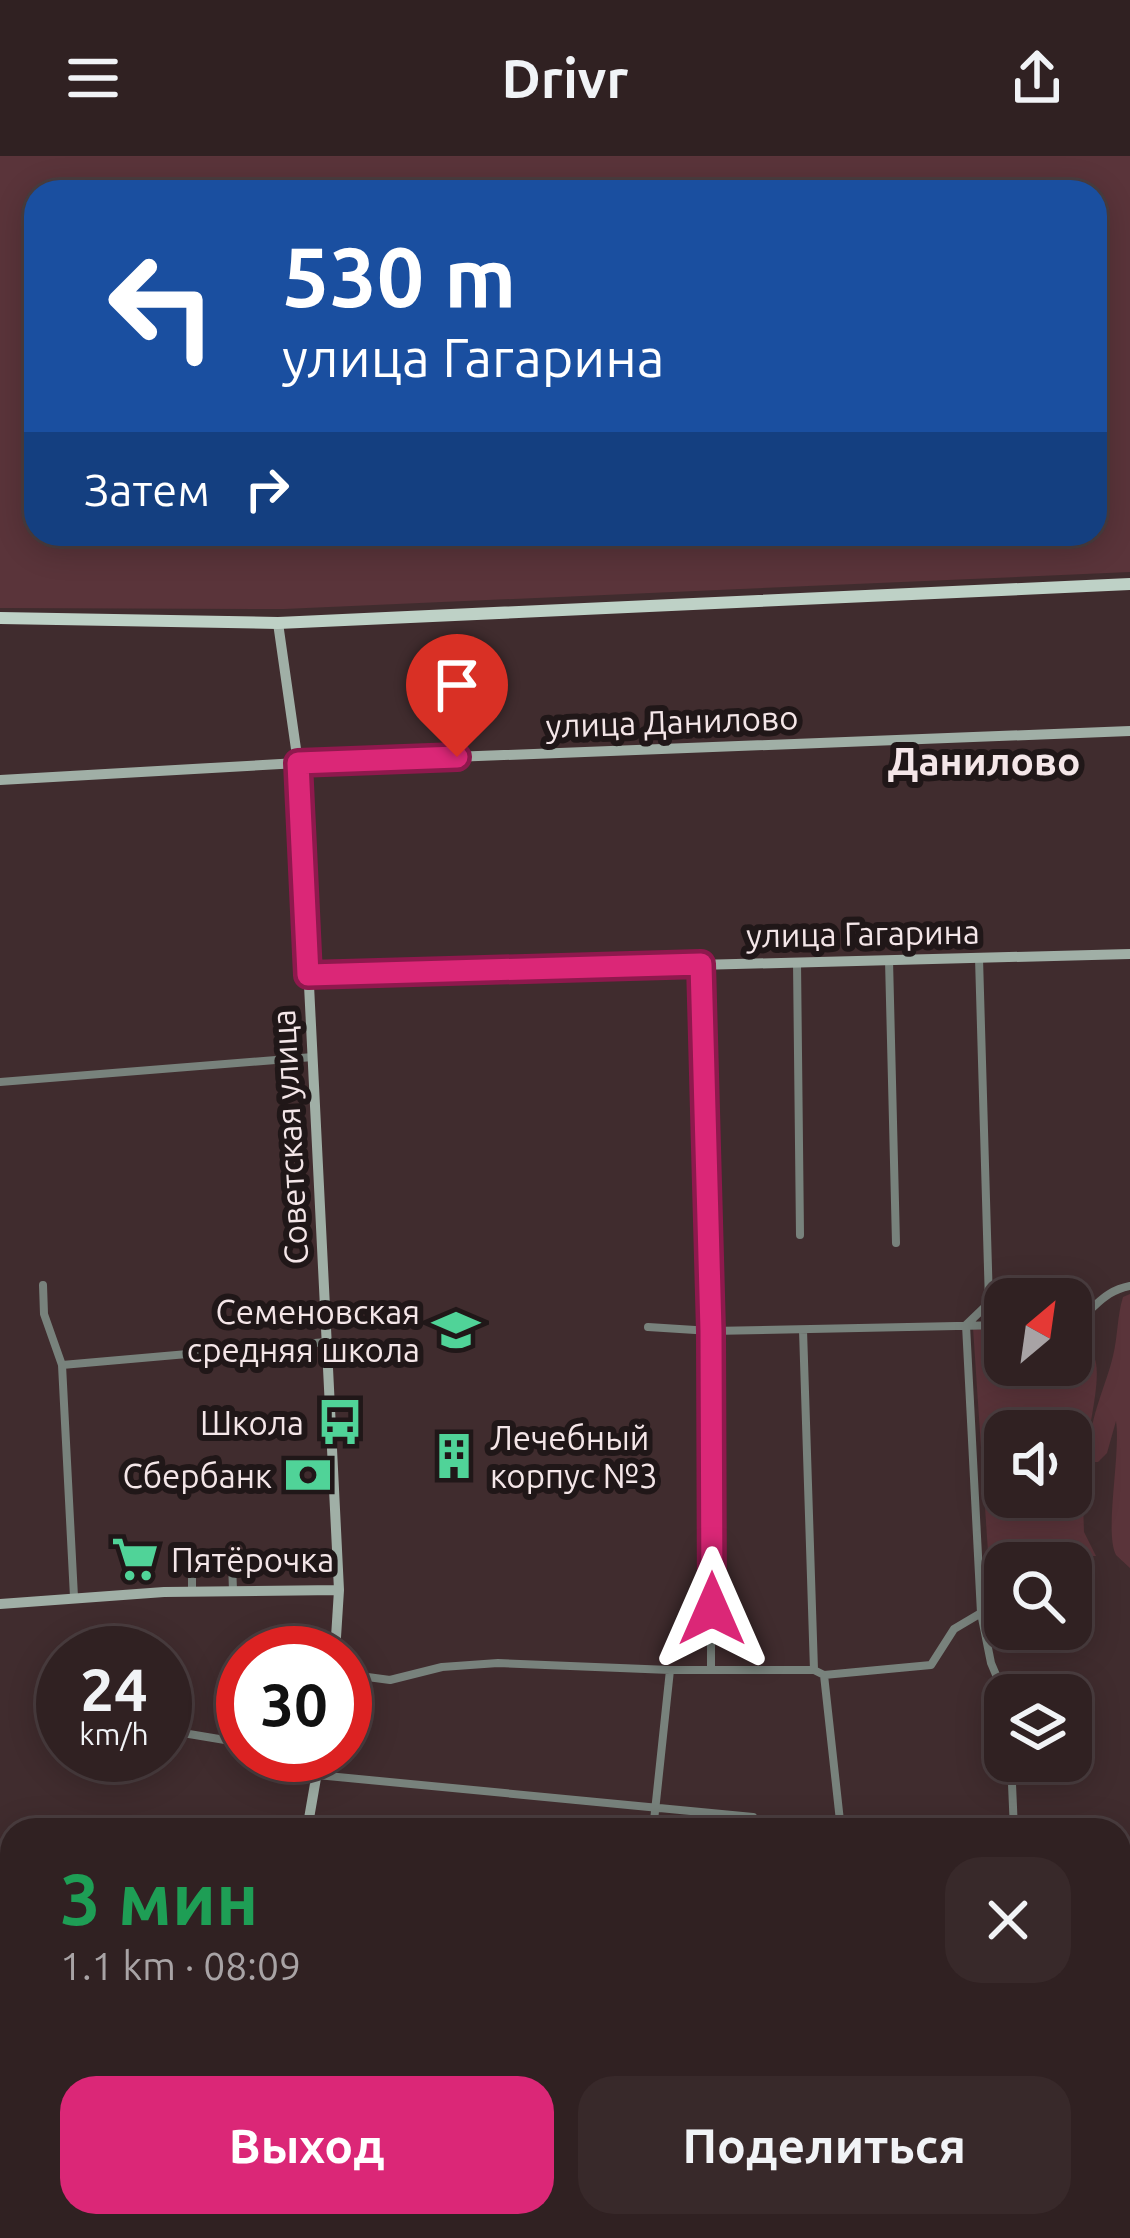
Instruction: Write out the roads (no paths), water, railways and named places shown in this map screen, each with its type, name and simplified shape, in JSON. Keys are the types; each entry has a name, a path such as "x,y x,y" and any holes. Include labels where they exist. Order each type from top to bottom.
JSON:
{"main road":[{"path":"0,618 278,623 1130,584"}],"street":[{"name":"Советская улица","path":"278,623 298,763 339,1590 336,1626"},
{"name":"улица Данилово","path":"0,780 298,763 1130,731"},
{"name":"улица Гагарина","path":"308,975 1130,954"},
{"path":"979,958 989,1303 966,1325 981,1613 996,1674"},
{"path":"889,960 896,1243"},
{"path":"796,961 800,1235"},
{"path":"701,964 711,1331 711,1670"},
{"path":"0,1082 313,1058"},
{"path":"43,1285 44,1314 62,1365 74,1597"},
{"path":"1092,1308 1110,1291 1130,1286"},
{"path":"648,1327 711,1331 984,1325"},
{"path":"803,1330 819,1672 839,1818"},
{"path":"62,1365 326,1342"},
{"path":"174,1564 232,1561 233,1591"},
{"path":"192,1563 192,1592"},
{"path":"0,1604 192,1592 339,1590"},
{"path":"372,1678 389,1680 442,1667 498,1663 819,1672 932,1665 954,1629 981,1613"},
{"path":"654,1818 670,1670"},
{"path":"372,1780 753,1817"},
{"path":"309,1818 315,1782"},
{"path":"1012,1782 1013,1818"}],"place":[{"name":"Семеновская средняя школа","path":"456,1330"},
{"name":"Школа","path":"340,1422"},
{"name":"Лечебный корпус №3","path":"454,1456"},
{"name":"Сбербанк","path":"308,1475"},
{"name":"Пятёрочка","path":"135,1559"}],"district":[{"name":"Данилово","path":"984,760"}]}
